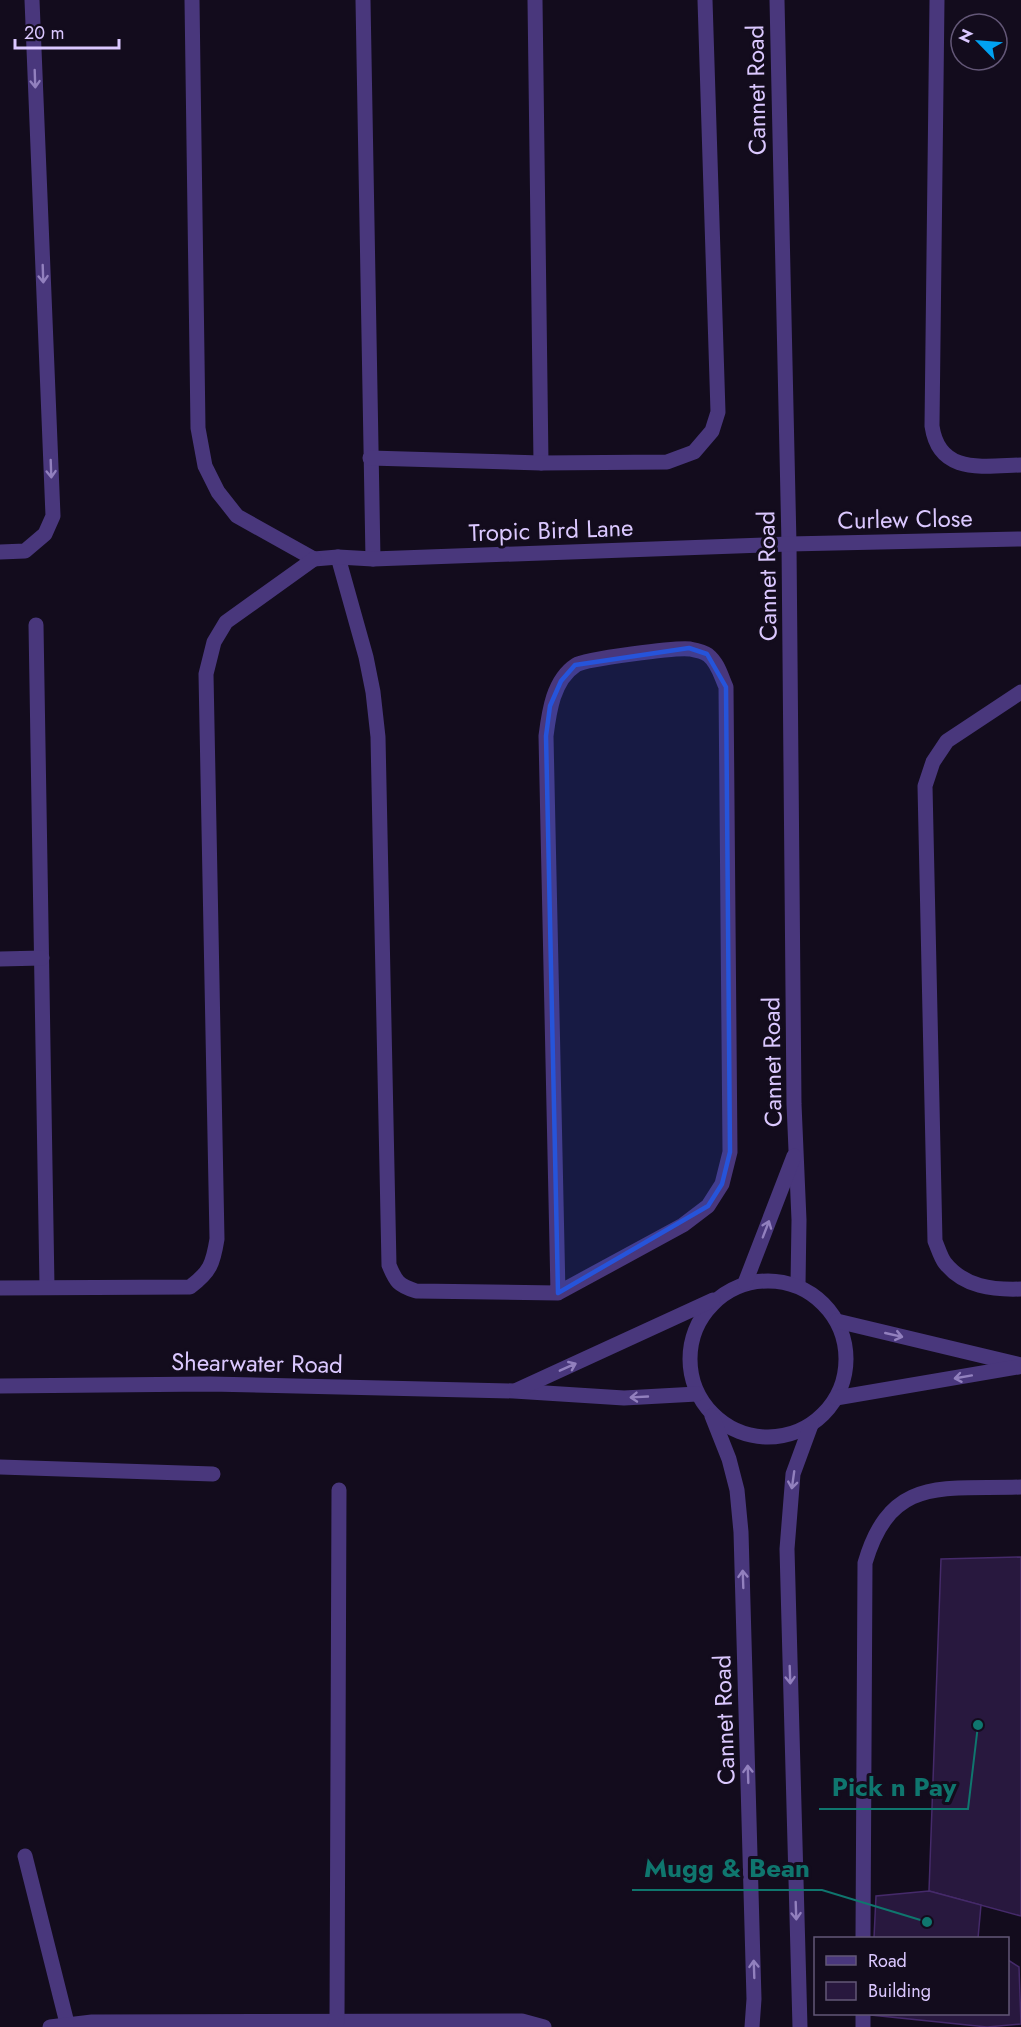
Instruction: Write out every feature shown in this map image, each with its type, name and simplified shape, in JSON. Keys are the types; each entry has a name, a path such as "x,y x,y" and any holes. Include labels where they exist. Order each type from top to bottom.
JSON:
{"street":[{"path":"0,552 25,551 45,534 53,516 32,0"},
{"path":"0,1288 190,1287 206,1276 214,1260 217,1227 206,674 214,642 226,622 314,559 237,516 218,492 205,466 198,428 192,0"},
{"path":"363,0 373,559"},
{"path":"535,0 541,463"},
{"path":"370,458 541,463 667,462 694,452 712,430 718,412 705,0"},
{"name":"Cannet Road","path":"777,0 789,544 796,1151 799,1220 798,1286"},
{"path":"937,0 932,426 934,438 939,450 950,459 972,466 1021,465"},
{"name":"Curlew Close","path":"789,544 1021,539"},
{"name":"Tropic Bird Lane","path":"314,559 338,557 373,559 789,544"},
{"path":"338,557 366,657 378,737 389,1265 394,1279 403,1287 416,1291 558,1293 683,1225 708,1206 722,1184 730,1152 726,687 719,669 707,654 689,648 593,659 575,665 561,681 550,706 546,736 558,1293"},
{"path":"36,625 47,1287"},
{"path":"1021,692 947,741 933,762 925,786 935,1241 944,1263 961,1278 983,1287 1021,1289"},
{"path":"0,959 42,958"},
{"name":"Cannet Road","path":"745,1283 796,1151"},
{"path":"762,1280 780,1281 798,1286 813,1294 827,1306 837,1321 844,1340 846,1360 843,1380 836,1398 825,1413 811,1425 787,1435 760,1438 734,1431 712,1416 697,1394 689,1369 691,1343 700,1318 717,1298 745,1283 762,1280"},
{"name":"Shearwater Road","path":"514,1391 717,1298"},
{"path":"837,1321 1021,1366"},
{"path":"836,1398 1021,1366"},
{"name":"Shearwater Road","path":"0,1386 210,1384 514,1391 624,1398 697,1394"},
{"name":"Cannet Road","path":"712,1416 729,1459 737,1490 741,1532 754,1999 752,2027"},
{"path":"800,2027 787,1549 793,1474 811,1425"},
{"path":"0,1467 213,1473"},
{"path":"863,1937 864,1563 870,1545 888,1514 900,1503 917,1493 933,1490 1021,1487"},
{"path":"336,2024 339,1490"},
{"path":"25,1856 68,2026"},
{"path":"50,2027 92,2022 336,2024 522,2021 544,2027"}],"highlighted area":[{"path":"689,648 707,654 726,687 730,1152 722,1184 708,1206 558,1293 546,736 550,706 561,681 575,665"}],"building":[{"path":"1021,1557 1021,1916 929,1891 941,1559"},
{"path":"929,1891 981,1905 978,1937 874,1937 876,1896"},
{"path":"1009,1961 1019,1967 1021,2024 987,2027 871,2015 1009,2015"}],"place":[{"name":"Pick n Pay","path":"978,1725"},
{"name":"Mugg & Bean","path":"927,1922"}]}
